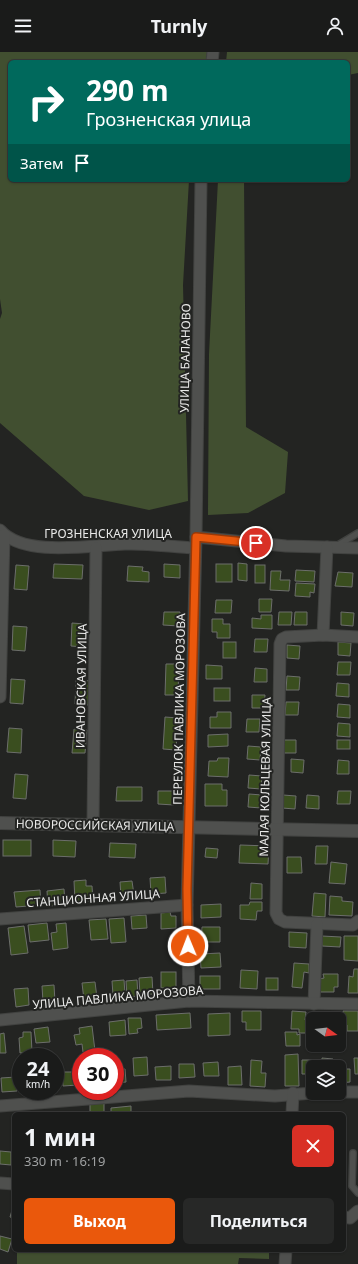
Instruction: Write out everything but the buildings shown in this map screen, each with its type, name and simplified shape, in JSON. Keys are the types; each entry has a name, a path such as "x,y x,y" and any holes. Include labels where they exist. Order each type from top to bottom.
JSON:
{"main road":[{"name":"НОВОРОССИЙСКАЯ УЛИЦА","path":"0,823 358,831"}],"street":[{"name":"УЛИЦА БАЛАНОВО","path":"196,542 201,182"},
{"name":"ГРОЗНЕНСКАЯ УЛИЦА","path":"2,532 23,543 58,548 96,548 125,544 196,542 358,548"},
{"path":"0,697 2,532"},
{"name":"ПЕРЕУЛОК ПАВЛИКА МОРОЗОВА","path":"189,1001 187,905 196,542"},
{"path":"323,635 331,547"},
{"name":"ИВАНОВСКАЯ УЛИЦА","path":"93,825 96,548"},
{"name":"МАЛАЯ КОЛЬЦЕВАЯ УЛИЦА","path":"358,637 323,635 286,637 282,639 280,644 276,913 279,919 285,922 353,925 358,921"},
{"name":"СТАНЦИОННАЯ УЛИЦА","path":"0,919 187,905"},
{"path":"314,1004 317,924"},
{"name":"УЛИЦА ПАВЛИКА МОРОЗОВА","path":"0,1020 189,1001 358,1004"},
{"path":"0,1106 189,1091 275,1096 293,1093 306,1093"},
{"path":"346,1092 358,1092"},
{"path":"292,1112 293,1093"},
{"path":"0,1183 12,1184"},
{"path":"346,1217 350,1218 358,1211"},
{"path":"285,1264 286,1252"}],"lane":[{"path":"331,547 358,533"},
{"path":"353,1154 352,1186 358,1193"}],"green space":[{"path":"0,52 207,52 206,60 8,60 8,182 189,182 183,285 188,501 149,510 84,496 0,423 0,319 2,313 0,299"},
{"path":"227,52 358,52 358,73 350,75 350,60 226,60"},
{"path":"218,182 244,182 246,427 288,452 285,493 248,513 208,515 209,354"},
{"path":"17,1252 269,1252 269,1259 239,1258 238,1264 17,1264"}],"route":[{"path":"188,946 187,889 196,537 212,540 256,543"}]}
